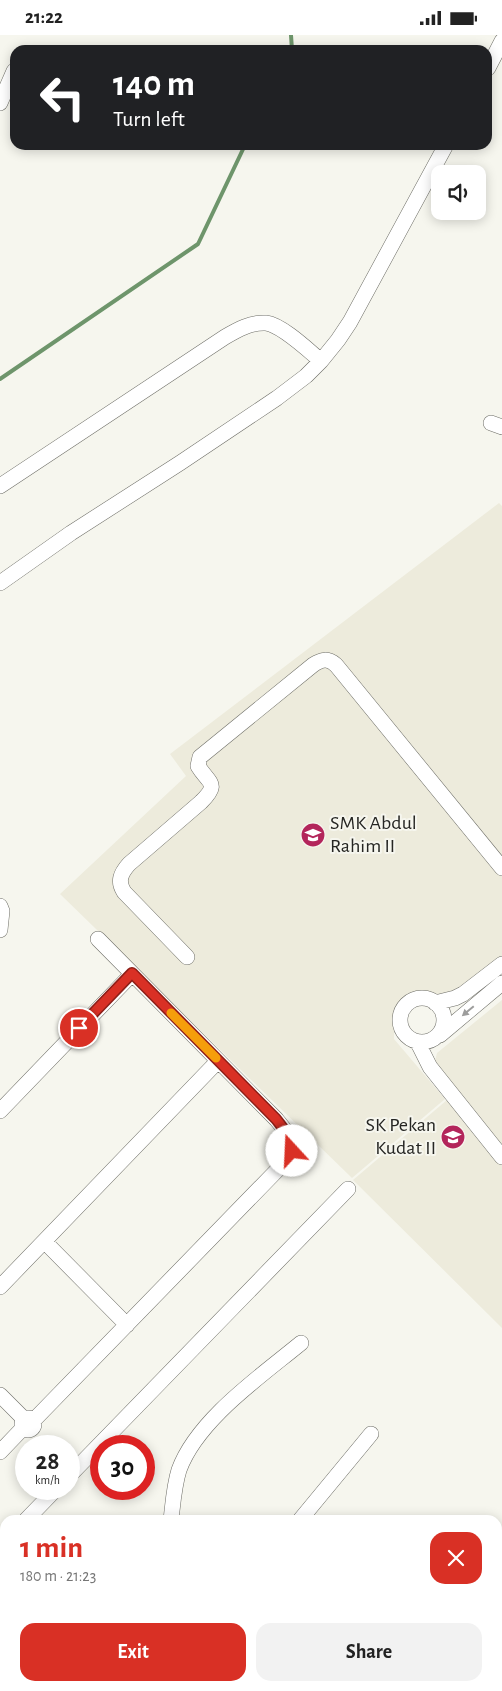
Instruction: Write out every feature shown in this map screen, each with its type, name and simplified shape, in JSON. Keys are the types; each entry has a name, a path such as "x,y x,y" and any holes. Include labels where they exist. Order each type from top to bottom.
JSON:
{"street":[{"path":"492,60 502,41"},
{"path":"0,103 10,80"},
{"path":"0,583 71,533 277,398 306,376 321,361 350,322 443,150"},
{"path":"0,486 225,337 249,326 268,323 277,327 321,361"},
{"path":"187,957 124,892 120,884 121,875 129,864 210,792 212,787 210,781 198,766 199,760 205,752 323,659 336,665 502,868"},
{"path":"0,906 2,911 0,930"},
{"path":"0,1451 27,1422 127,1325 286,1161 292,1151 287,1132 98,939"},
{"path":"436,1003 463,994 502,964"},
{"path":"0,1111 132,973"},
{"path":"434,1039 444,1027 445,1019 443,1012 436,1003 426,998 418,998 411,1001 401,1013 401,1029 405,1035 418,1043 426,1043 434,1039 502,983"},
{"path":"418,1043 430,1067 502,1157"},
{"path":"0,1287 218,1061"},
{"path":"80,1464 348,1189"},
{"path":"45,1242 127,1325"},
{"path":"172,1515 180,1469 198,1437 214,1417 301,1343"},
{"path":"0,1395 27,1422"},
{"path":"304,1515 371,1433"},
{"path":"31,1515 45,1500"}],"shaded area":[{"name":"SMK Abdul Rahim II","path":"499,503 502,506 502,959 456,997 412,995 394,1014 394,1039 445,1099 352,1178 60,894 186,776 170,754"},
{"name":"SK Pekan Kudat II","path":"502,1000 502,1328 353,1180 454,1094 433,1069 437,1053"}],"waterway":[{"path":"291,35 292,45"},
{"path":"0,379 198,244 243,150"}],"slow traffic":[{"path":"171,1013 216,1058"}],"place":[{"name":"SMK Abdul Rahim II","path":"313,835"},
{"name":"SK Pekan Kudat II","path":"453,1137"}],"route":[{"path":"79,1028 132,973 276,1119 287,1132 292,1145 292,1151"}]}
